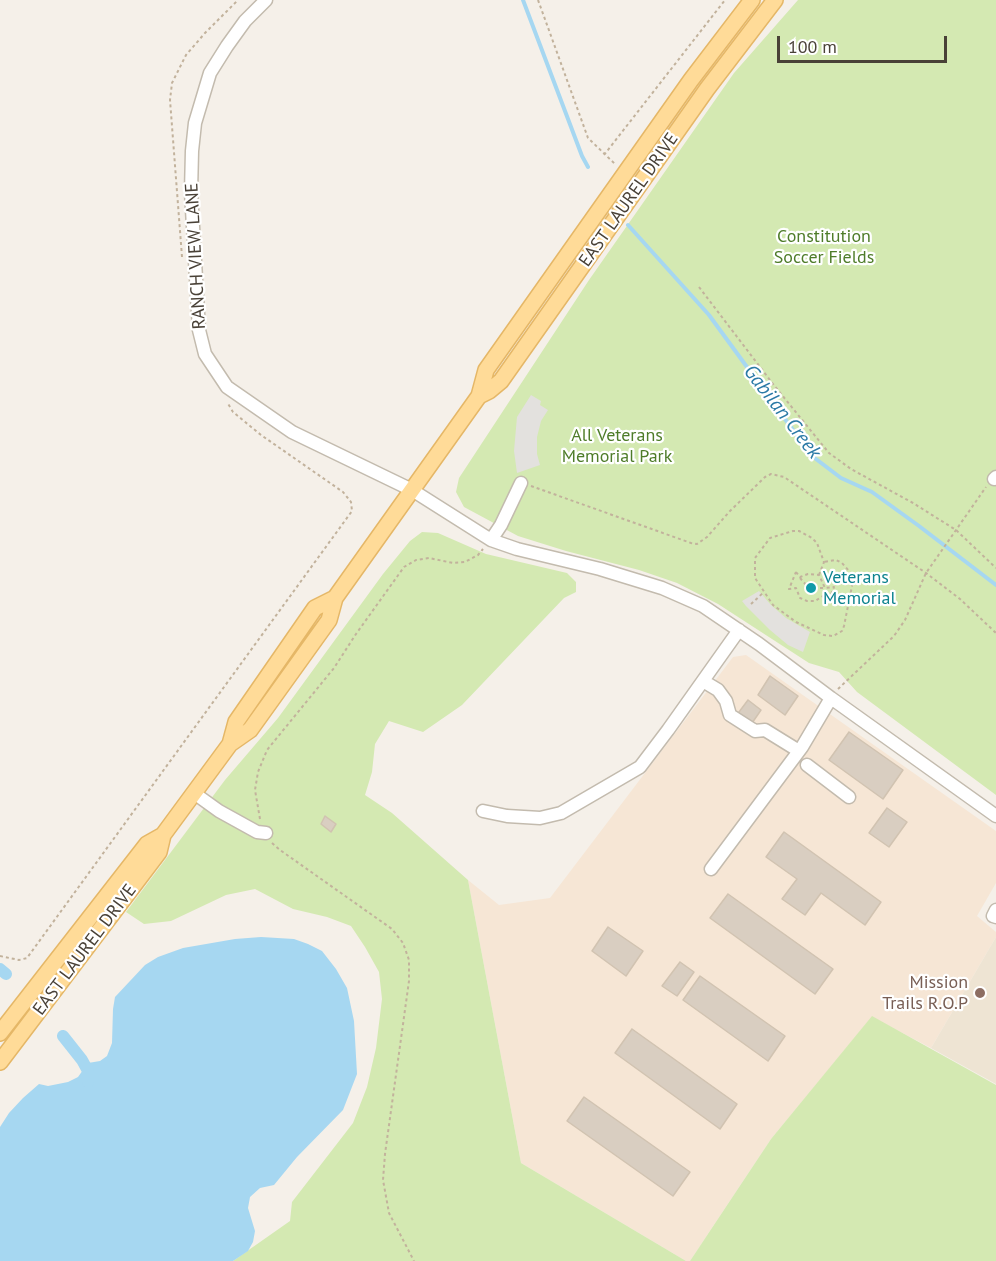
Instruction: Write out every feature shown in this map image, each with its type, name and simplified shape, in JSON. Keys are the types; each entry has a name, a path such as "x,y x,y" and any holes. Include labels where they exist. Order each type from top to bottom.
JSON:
{"main road":[{"name":"EAST LAUREL DRIVE","path":"0,1062 159,852 163,835 230,744 250,730 329,620 335,598 479,396 486,370 692,80 752,0"},
{"name":"EAST LAUREL DRIVE","path":"479,396 501,381 707,89 776,0"},
{"name":"EAST LAUREL DRIVE","path":"0,1033 147,844 163,835"}],"street":[{"name":"RANCH VIEW LANE","path":"266,0 245,21 210,73 195,123 192,151 191,192 199,330 205,354 227,387 292,432 412,490 491,540 662,588 703,606 996,816"},
{"path":"491,540 501,525 521,483"},
{"path":"483,812 540,818 561,813 640,766 739,630"},
{"path":"704,681 718,690 726,701 730,715 755,731 765,730 798,753 812,758 807,765 849,797"},
{"path":"711,869 798,753 831,698"},
{"path":"194,793 248,827 257,832 266,833"}],"path":[{"path":"183,264 170,100 172,83 186,55 238,0"},
{"path":"538,0 588,138 625,174"},
{"path":"604,155 725,0"},
{"path":"699,287 773,384 830,453 851,469 956,530 996,568"},
{"path":"0,957 19,960 27,958 352,511 351,502 343,492 261,435 233,412 227,402"},
{"path":"521,483 697,544 707,537 765,477 771,474 784,477 926,573 960,599 996,633"},
{"path":"831,698 845,681 894,636 905,620 926,573 995,478"},
{"path":"824,562 836,560 842,563 852,576 853,582 844,626 837,634 829,636 796,622 773,604 755,578 754,564 759,550 770,538 793,531 806,534 816,543 824,562 819,575 825,588"},
{"path":"414,1261 389,1213 383,1180 409,981 409,960 403,943 392,930 280,850 266,833 260,821 255,790 258,772 267,750 334,669 404,567 416,560 429,558 453,563 465,562 478,555 491,540"},
{"path":"806,586 796,572 789,589 812,585 815,589 828,602 834,587 815,589"},
{"path":"800,578 808,574 819,575"},
{"path":"796,588 800,597 807,602 815,601 822,596"},
{"path":"751,604 764,592"}],"shaded area":[{"path":"531,395 541,401 540,405 548,410 541,421 537,437 537,454 540,465 517,473 514,451 517,417"},
{"path":"759,591 786,618 810,632 803,652 788,645 770,630 742,601"},
{"path":"746,655 996,831 996,883 977,916 996,932 996,937 931,1048 872,1017 771,1139 690,1261 686,1261 521,1163 468,880 499,905 550,898 733,657"},
{"name":"Mission Trails R.O.P","path":"996,937 996,1084 931,1048"}],"green space":[{"name":"Constitution Soccer Fields","path":"798,0 996,0 996,795 857,692 839,672 809,663 718,604 677,583 639,570 518,536 464,507 456,492 459,478 589,280 734,73"},
{"path":"422,532 438,533 486,554 567,573 576,582 576,592 564,598 462,705 423,732 389,721 375,744 372,772 365,795 392,813 468,880 521,1163 686,1261 233,1261 290,1221 292,1202 353,1123 367,1087 376,1048 382,999 379,972 351,926 327,917 293,909 255,889 226,895 171,921 144,924 126,912 225,780 278,718 383,574 410,541"},
{"path":"872,1016 996,1085 996,1261 690,1261 771,1139"}],"water":[{"path":"261,937 294,939 308,944 322,951 336,969 347,988 354,1021 357,1074 343,1110 297,1157 274,1185 260,1188 250,1197 248,1208 255,1231 248,1251 233,1261 0,1261 0,1127 9,1113 39,1084 48,1086 68,1082 78,1077 88,1063 100,1061 107,1056 112,1043 115,997 145,965 158,957 183,948"}],"building":[{"path":"770,676 798,696 785,715 758,695"},
{"path":"748,700 761,710 750,726 736,716"},
{"path":"849,732 903,770 883,799 829,760"},
{"path":"887,808 907,822 889,847 869,833"},
{"path":"325,816 336,824 331,832 321,824"},
{"path":"784,832 881,902 865,925 821,893 805,915 782,899 797,879 766,857"},
{"path":"728,894 833,969 815,994 710,918"},
{"path":"608,927 643,951 626,976 592,951"},
{"path":"680,962 694,972 677,996 662,986"},
{"path":"700,976 785,1036 768,1061 683,1000"},
{"path":"632,1029 737,1104 720,1129 615,1053"},
{"path":"584,1097 690,1172 673,1196 567,1121"}],"waterway":[{"name":"Gabilan Creek","path":"523,0 588,167"},
{"name":"Gabilan Creek","path":"628,225 709,315 812,456 841,478 872,492 996,585"},
{"path":"0,969 6,974"},
{"path":"63,1036 88,1071 88,1082"}],"place":[{"name":"Veterans Memorial","path":"811,588"},
{"name":"Mission Trails R.O.P","path":"980,993"}],"park label":[{"name":"All Veterans Memorial Park","path":"617,446"}]}
